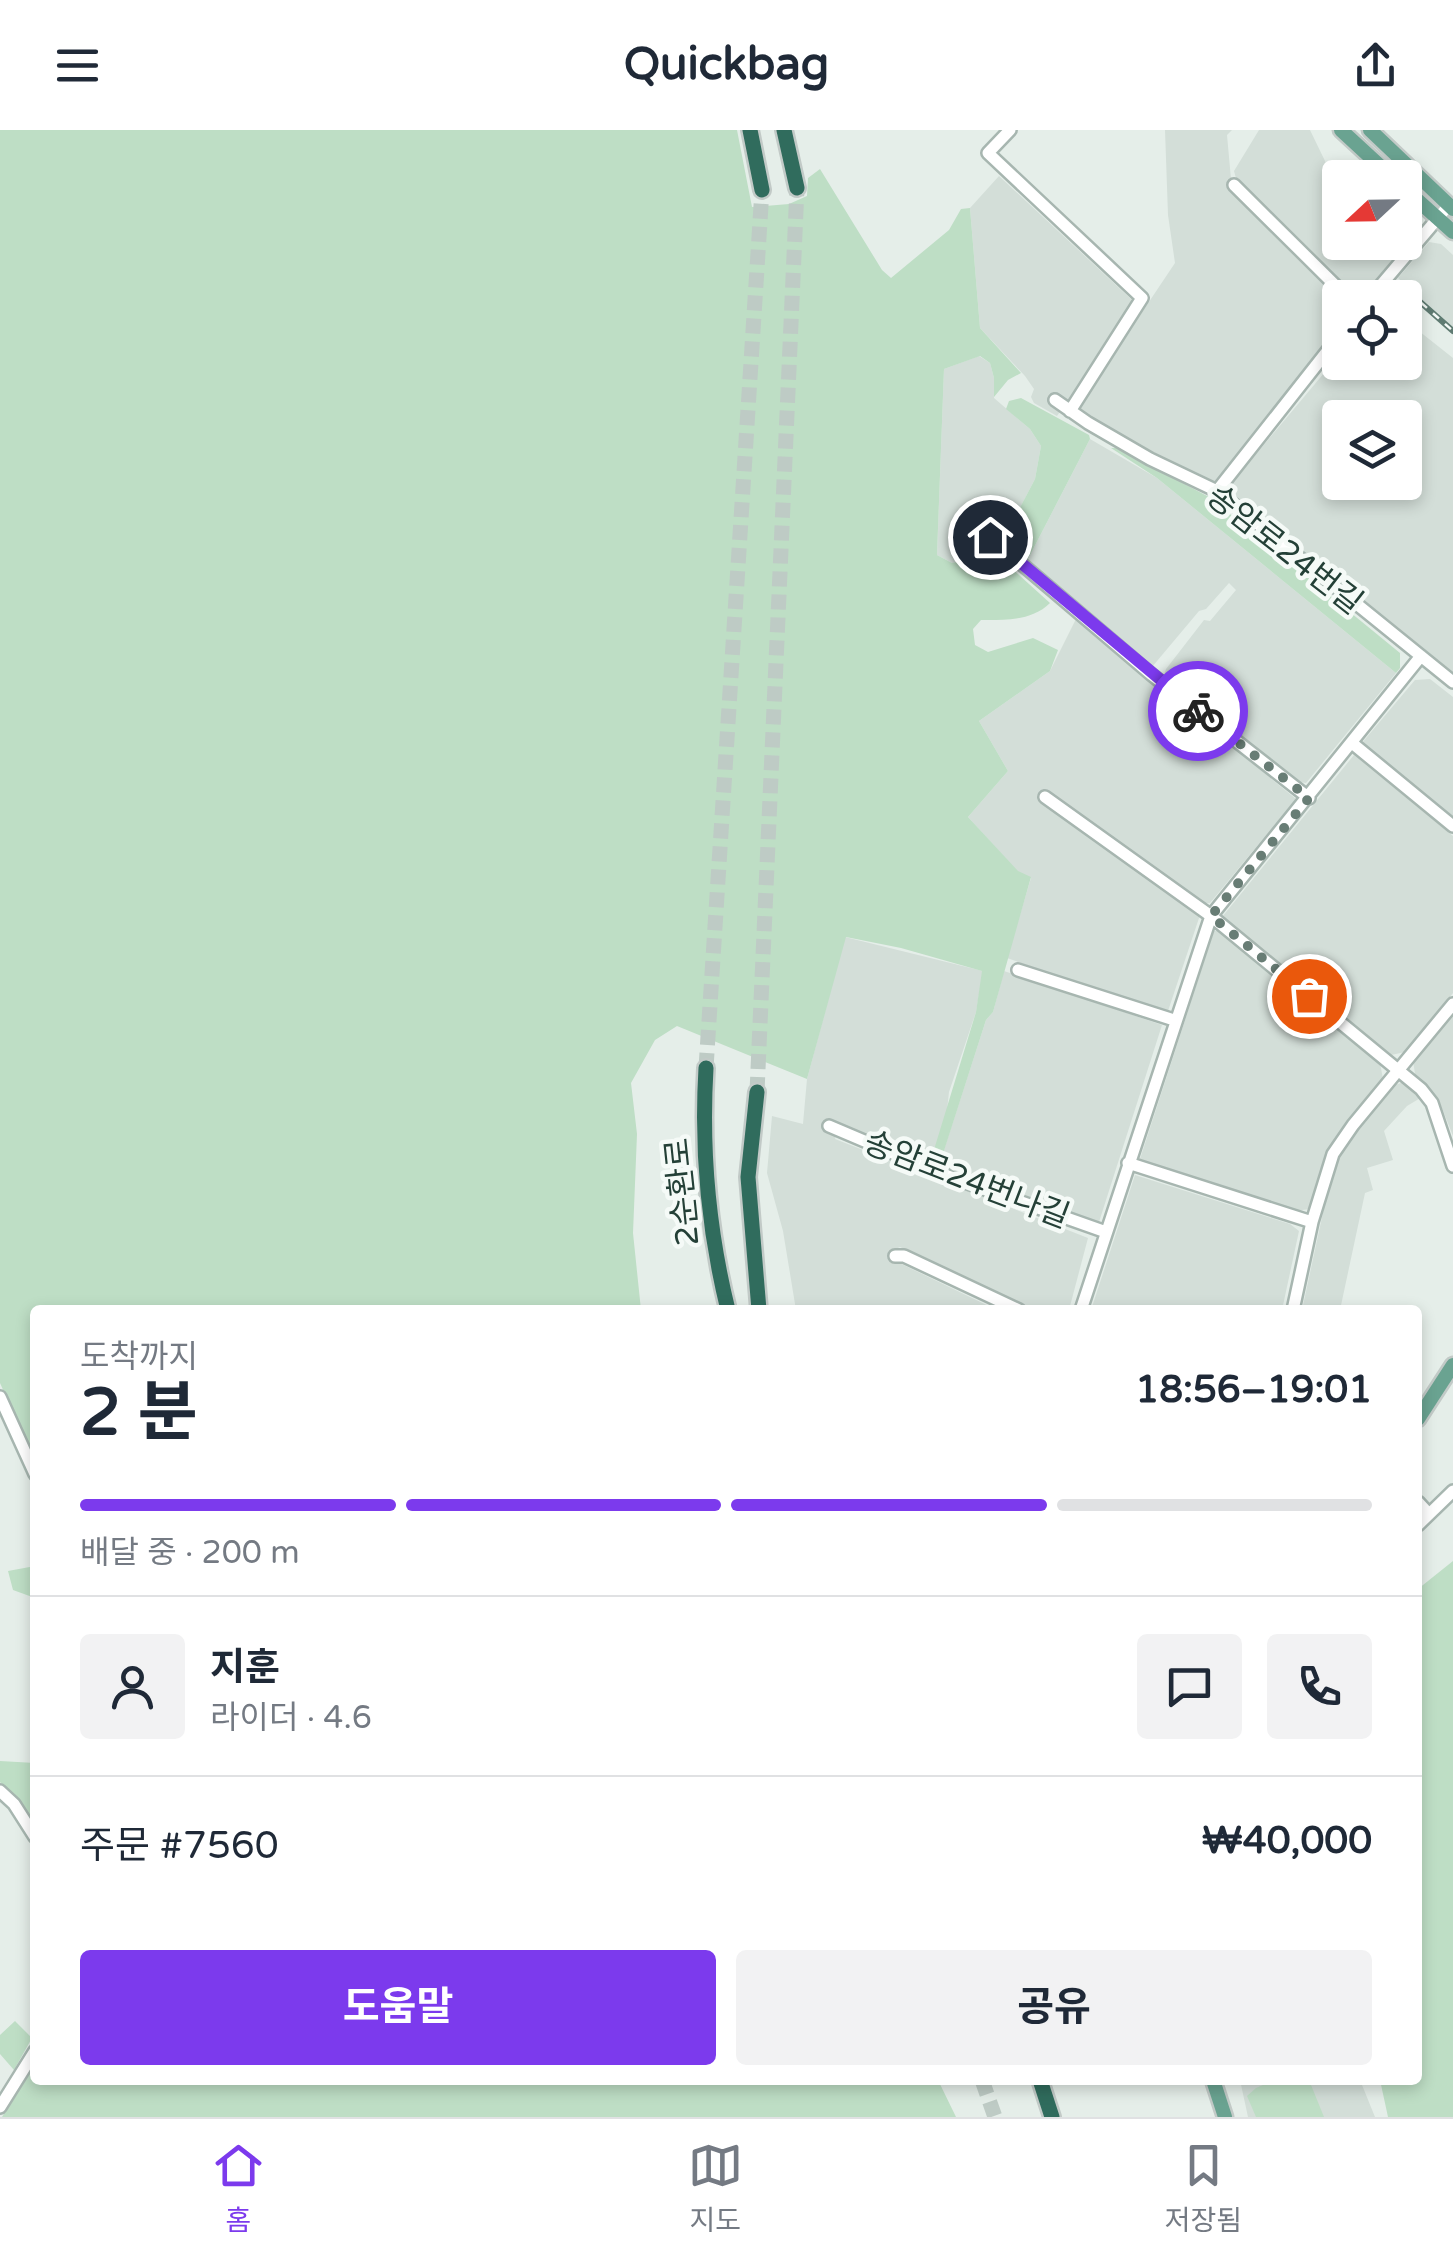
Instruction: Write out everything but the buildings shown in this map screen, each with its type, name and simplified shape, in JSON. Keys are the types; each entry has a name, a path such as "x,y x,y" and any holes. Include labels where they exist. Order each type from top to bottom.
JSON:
{"highway":[{"path":"750,130 762,190"},
{"path":"784,130 797,188"},
{"name":"2순환로","path":"706,1068 704,1178 727,1305"},
{"name":"2순환로","path":"757,1092 748,1178 759,1305"},
{"path":"1042,2085 1052,2117"}],"main road":[{"path":"1341,130 1373,160"},
{"path":"1370,130 1451,207"},
{"path":"1422,204 1453,232"},
{"path":"1422,1412 1453,1365"},
{"path":"1215,2085 1226,2117"}],"street":[{"path":"1010,130 988,154 1142,298 1070,412"},
{"path":"1234,185 1330,280"},
{"path":"1385,280 1437,218 1451,207"},
{"path":"1217,491 1322,358"},
{"name":"송암로24번길","path":"1055,400 1150,459 1217,491 1453,682"},
{"path":"990,537 1152,675 1309,798"},
{"name":"송암로24번나길","path":"1084,1305 1211,916 1421,656"},
{"path":"1352,743 1453,826"},
{"path":"1045,798 1211,916 1400,1071 1432,1102 1453,1166"},
{"path":"1018,970 1174,1020"},
{"path":"1294,1305 1312,1222 1333,1154 1453,1004"},
{"name":"송암로24번나길","path":"829,1126 942,1174 1106,1232"},
{"path":"1128,1163 1312,1222"},
{"path":"895,1256 904,1256 1007,1305"},
{"path":"0,1397 30,1463"},
{"path":"1422,1521 1453,1491"},
{"path":"1422,1506 1429,1514"},
{"path":"0,1791 14,1804 30,1830"},
{"path":"0,2107 30,2059"}],"shaded area":[{"path":"1165,130 1232,130 1227,135 1231,179 1226,185 1322,281 1322,351 1217,482 1099,424 1080,405 1175,263 1168,215"},
{"path":"1259,130 1310,130 1325,160 1322,260 1392,260 1375,280 1336,280 1237,182 1234,171"},
{"path":"999,176 1131,299 1133,307 1057,416 1034,403 1034,389 1025,376 980,328 970,208"},
{"path":"1429,242 1441,244 1453,255 1453,327 1422,299 1422,280 1398,278 1414,260 1422,260 1422,250"},
{"path":"1422,333 1453,358 1453,672 1231,492 1231,484 1322,375 1322,380 1422,380"},
{"path":"979,356 990,363 994,398 1030,429 1041,446 1035,479 996,554 952,563 937,555 944,369"},
{"path":"1090,439 1157,478 1396,673 1306,783 1294,781 1164,676 1204,620 1210,621 1236,590 1229,583 1206,609 1199,611 1152,667 1027,561"},
{"path":"1076,619 1296,799 1210,903 1201,904 1060,799 1054,807 1200,915 1167,1014 1007,958 1031,878 1018,872 968,817 1008,771 979,721 1050,671"},
{"path":"1430,679 1453,697 1453,820 1361,744 1415,680"},
{"path":"1354,755 1453,836 1453,993 1405,1052 1391,1055 1222,917"},
{"path":"1214,931 1380,1063 1383,1079 1328,1151 1310,1209 1294,1211 1139,1162"},
{"path":"845,937 983,971 976,1012 949,1092 942,1156 1004,971 1162,1025 1099,1222 838,1128 835,1139 1088,1238 1070,1305 1025,1305 900,1247 887,1257 987,1305 795,1305 783,1231 767,1173 772,1116 803,1124 807,1079"},
{"path":"1453,1011 1453,1136 1438,1098 1416,1080 1413,1061"},
{"path":"1407,1081 1422,1097 1407,1106 1384,1131 1393,1160 1367,1168 1373,1190 1365,1193 1341,1305 1303,1305 1332,1171 1343,1150 1392,1086"},
{"path":"1135,1175 1290,1224 1299,1231 1283,1305 1093,1305"},
{"path":"1241,2085 1362,2085 1375,2117 1248,2117"}],"green space":[{"path":"0,130 737,130 752,207 789,204 807,196 808,178 820,169 882,270 891,278 949,230 961,209 970,208 980,328 1021,373 1008,380 994,397 990,363 980,356 944,369 937,555 952,563 996,554 1050,603 1027,616 981,620 973,629 975,645 988,652 1033,638 1058,650 1050,671 979,721 1008,771 968,817 1018,871 1031,877 993,1012 986,1020 942,1157 933,1153 976,1012 982,971 846,937 807,1079 677,1026 655,1040 631,1083 637,1134 633,1233 640,1305 30,1305 30,1450 0,1383"},
{"path":"1021,398 1090,439 1027,561 1022,551 1003,540 1035,479 1041,446 1030,429 1006,409 1009,401"},
{"path":"1111,448 1209,497 1400,653 1400,668 1396,673 1157,478"},
{"path":"1453,1561 1453,2117 1388,2117 1381,2085 1422,2085 1422,1586"},
{"path":"30,1567 30,1596 13,1590 8,1571"},
{"path":"0,1761 30,1763 30,1820 0,1782"},
{"path":"15,2021 30,2036 14,2070 0,2054 0,2035"},
{"path":"30,2073 30,2085 940,2085 956,2117 2,2117"},
{"path":"1311,2085 1324,2117 1256,2117 1247,2096 1256,2088"}],"tunnel":[{"path":"757,1092 797,188"},
{"path":"706,1068 762,190"},
{"path":"984,2085 995,2117"}],"railway":[{"path":"1422,304 1453,331"}],"way so far":[{"path":"1198,711 1309,798 1211,916 1309,996"}],"route":[{"path":"990,537 1198,711"}]}
